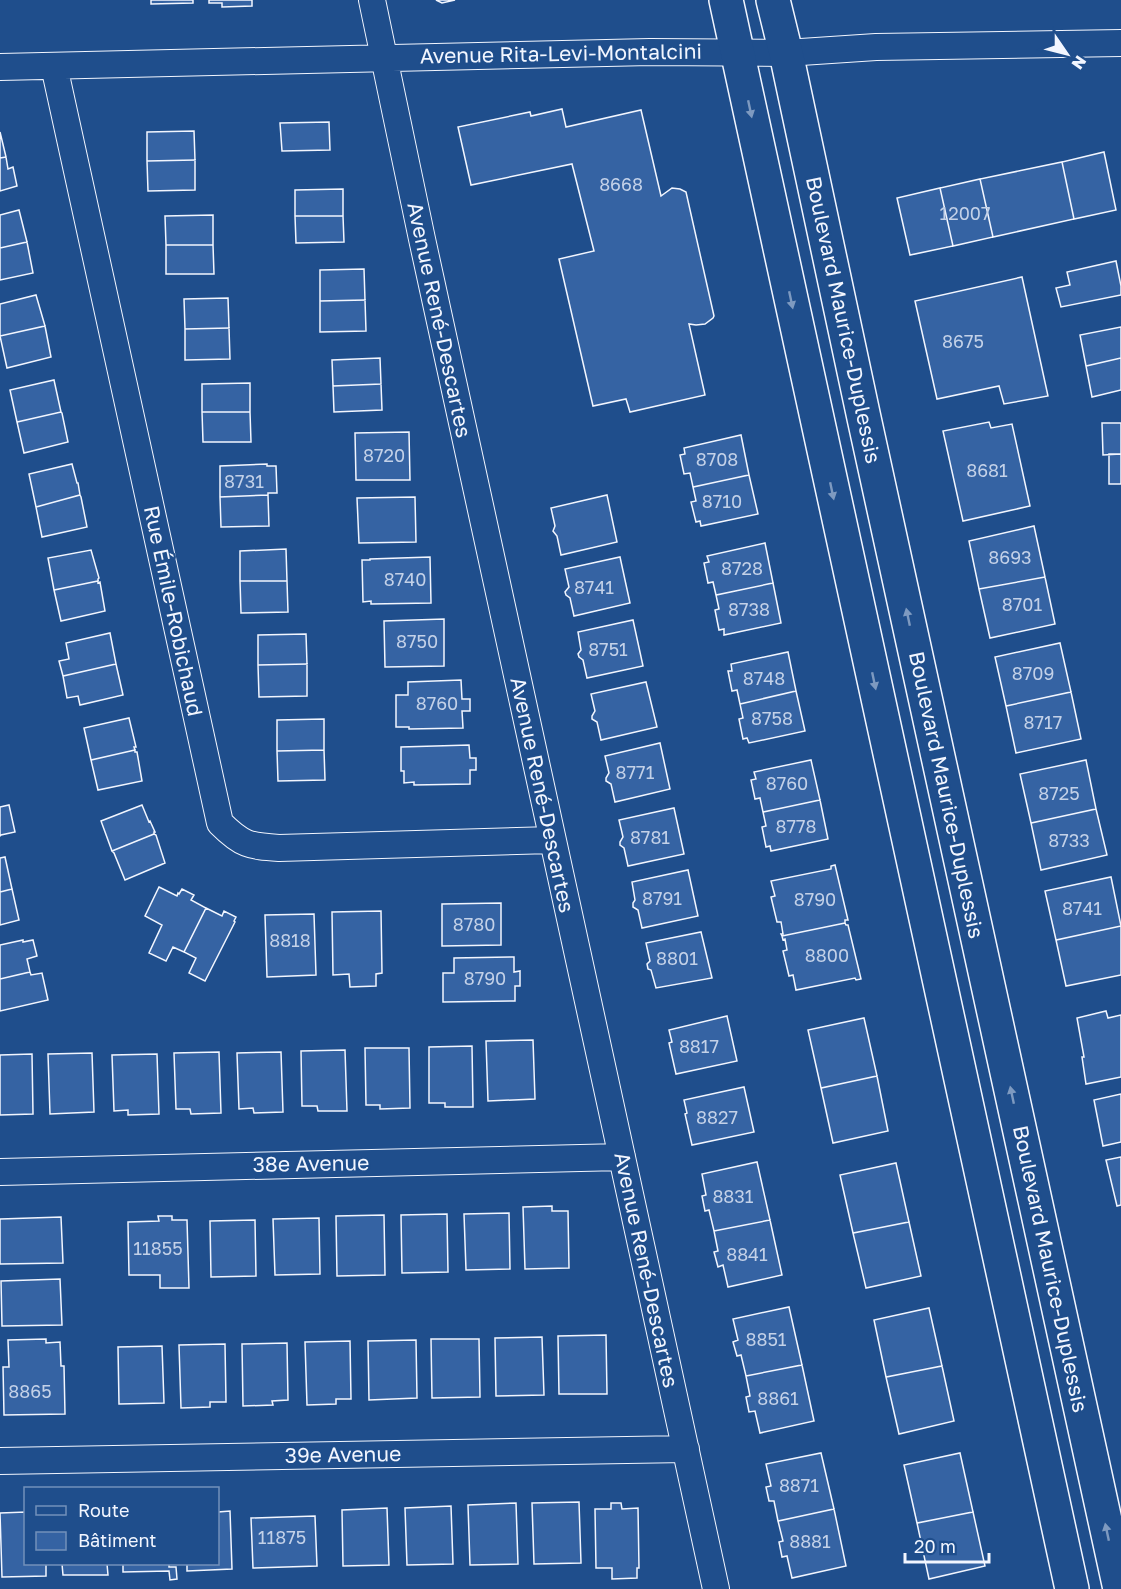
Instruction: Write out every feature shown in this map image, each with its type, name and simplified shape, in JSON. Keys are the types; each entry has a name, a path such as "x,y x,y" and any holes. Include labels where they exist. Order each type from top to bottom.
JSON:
{"street":[{"name":"Avenue René-Descartes","path":"372,0 426,259 716,1589"},
{"path":"726,0 1072,1589"},
{"name":"Boulevard Maurice-Duplessis","path":"773,0 1120,1589"},
{"name":"Avenue Rita-Levi-Montalcini","path":"0,67 638,52 786,53 876,47 1121,43"},
{"name":"Rue Émile-Robichaud","path":"54,66 220,823 234,837 255,847 552,840"},
{"name":"38e Avenue","path":"0,1172 622,1157"},
{"name":"39e Avenue","path":"0,1461 686,1449"}],"building":[{"path":"151,0 193,0 193,3 151,4"},
{"path":"209,0 252,0 252,6 222,7 222,3 209,3"},
{"path":"436,0 455,0 442,3"},
{"path":"562,109 566,127 641,110 661,196 672,188 686,192 714,316 705,324 689,324 705,395 630,412 626,399 593,406 559,259 594,251 572,164 471,185 458,127 530,112 531,116"},
{"path":"329,122 330,150 282,151 280,123"},
{"path":"194,131 195,160 147,161 147,132"},
{"path":"0,132 6,157 0,158"},
{"path":"1104,152 1116,210 1074,219 1062,162"},
{"path":"6,157 8,169 13,167 17,186 0,191 0,158"},
{"path":"195,160 195,190 148,191 147,161"},
{"path":"1062,162 1074,219 993,237 980,179"},
{"path":"980,179 993,237 953,246 940,188"},
{"path":"940,188 953,246 910,255 897,198"},
{"path":"343,189 343,216 295,216 295,190"},
{"path":"19,210 27,242 0,248 0,215"},
{"path":"213,215 213,245 166,245 165,216"},
{"path":"295,216 343,216 344,242 296,243"},
{"path":"27,242 33,273 0,280 0,248"},
{"path":"166,245 213,245 214,274 166,274"},
{"path":"1116,261 1121,295 1061,307 1056,288 1070,285 1067,272"},
{"path":"364,269 365,300 320,301 320,270"},
{"path":"1022,277 1048,396 1004,404 999,386 937,399 915,301"},
{"path":"36,295 45,326 0,336 0,304"},
{"path":"228,298 229,328 185,329 184,299"},
{"path":"365,300 366,331 320,332 320,301"},
{"path":"45,326 51,357 7,368 0,336"},
{"path":"1121,327 1121,358 1086,366 1080,335"},
{"path":"229,328 230,359 185,360 185,329"},
{"path":"380,358 381,384 333,386 332,360"},
{"path":"1121,358 1121,390 1092,397 1086,366"},
{"path":"54,380 61,412 17,422 10,390"},
{"path":"250,383 250,412 202,412 202,384"},
{"path":"381,384 382,410 334,412 333,386"},
{"path":"61,412 68,442 24,453 17,422"},
{"path":"202,412 250,412 251,442 203,442"},
{"path":"989,422 991,428 1012,424 1030,506 963,521 943,431"},
{"path":"1102,423 1121,423 1121,454 1103,455"},
{"path":"409,432 410,480 356,480 355,433"},
{"path":"741,435 749,475 693,487 690,473 684,474 680,455 685,454 684,448"},
{"path":"1109,454 1121,454 1121,484 1109,484"},
{"path":"72,464 80,495 36,507 29,474"},
{"path":"267,464 267,466 276,466 277,493 220,497 220,466"},
{"path":"749,475 758,514 701,526 700,521 696,522 691,502 696,501 693,487"},
{"path":"80,495 87,527 42,537 36,507"},
{"path":"268,495 269,526 221,527 220,497"},
{"path":"607,495 617,542 561,555 557,536 553,531 555,526 551,508"},
{"path":"415,497 416,542 359,543 357,498"},
{"path":"1034,526 1045,577 979,589 969,541"},
{"path":"765,543 773,583 716,595 713,582 708,583 704,563 709,562 707,556"},
{"path":"286,549 287,581 240,581 240,551"},
{"path":"91,550 98,581 54,590 48,558"},
{"path":"430,557 431,603 371,604 371,601 363,602 362,560"},
{"path":"620,557 630,603 574,616 570,598 565,592 569,587 565,569"},
{"path":"1045,577 1055,624 990,638 979,589"},
{"path":"98,581 105,611 61,621 54,590"},
{"path":"240,581 287,581 288,612 241,613"},
{"path":"773,583 781,623 724,635 724,629 719,630 715,610 719,609 716,595"},
{"path":"444,619 444,666 385,667 384,621"},
{"path":"633,620 643,666 587,678 583,660 578,654 581,650 578,632"},
{"path":"110,633 116,664 63,676 59,661 69,659 66,643"},
{"path":"306,634 307,664 258,665 258,635"},
{"path":"1060,643 1071,692 1006,706 995,657"},
{"path":"788,652 796,691 740,704 737,690 732,691 728,671 732,671 731,664"},
{"path":"116,664 123,695 80,705 78,696 67,698 63,676"},
{"path":"307,664 307,696 259,697 258,665"},
{"path":"461,680 462,699 470,699 470,711 462,711 463,728 409,729 409,727 396,727 396,695 408,695 408,682"},
{"path":"646,682 657,727 601,740 597,722 592,719 595,711 591,694"},
{"path":"796,691 805,731 749,743 747,738 743,739 739,719 743,718 740,704"},
{"path":"1071,692 1081,739 1016,753 1006,706"},
{"path":"129,718 135,750 91,760 84,728"},
{"path":"324,719 324,750 277,751 277,720"},
{"path":"660,743 670,789 615,802 611,784 606,781 609,773 605,756"},
{"path":"469,745 470,758 476,758 476,770 470,770 470,784 414,785 414,782 404,783 404,771 401,771 401,747"},
{"path":"135,750 142,781 98,790 91,760"},
{"path":"324,750 325,780 278,781 277,751"},
{"path":"811,760 820,800 763,812 760,798 755,799 751,780 756,779 754,772"},
{"path":"1086,760 1096,809 1031,823 1020,774"},
{"path":"820,800 828,839 771,851 770,846 766,847 762,827 766,826 763,812"},
{"path":"9,805 15,832 0,836 0,807"},
{"path":"142,805 154,834 112,851 101,821"},
{"path":"674,808 684,854 628,866 624,848 620,845 623,837 619,820"},
{"path":"1096,809 1107,855 1041,870 1031,823"},
{"path":"154,834 165,863 125,880 112,851"},
{"path":"5,857 12,889 0,892 0,858"},
{"path":"835,865 848,920 845,920 845,923 782,936 781,922 777,922 771,897 775,896 771,881 831,869 831,866"},
{"path":"688,870 698,916 642,928 638,910 633,907 635,900 632,882"},
{"path":"1111,877 1121,926 1056,940 1045,891"},
{"path":"159,887 177,896 182,889 194,895 191,900 206,908 184,952 173,947 166,961 149,953 162,925 145,916"},
{"path":"12,889 19,920 0,925 0,892"},
{"path":"501,903 501,945 442,946 442,904"},
{"path":"206,908 222,916 224,911 236,917 205,981 189,973 196,958 184,952"},
{"path":"381,911 382,973 376,974 376,986 350,987 349,974 333,975 332,912"},
{"path":"314,914 316,975 267,977 265,915"},
{"path":"845,923 848,925 861,979 856,980 855,978 796,990 793,975 789,976 783,951 787,950 785,939 783,940 782,936"},
{"path":"1121,926 1121,975 1066,986 1056,940"},
{"path":"701,932 712,978 656,988 651,970 648,969 647,964 650,961 646,943"},
{"path":"23,940 23,942 33,940 37,956 27,959 30,972 0,979 0,945"},
{"path":"514,957 514,972 520,971 520,986 515,986 515,1001 443,1002 443,973 454,973 454,958"},
{"path":"30,972 31,975 42,973 48,1000 0,1011 0,979"},
{"path":"1106,1011 1108,1018 1121,1015 1121,1077 1086,1084 1077,1018"},
{"path":"727,1016 737,1061 676,1074 669,1043 672,1042 669,1030"},
{"path":"864,1018 877,1076 821,1088 808,1030"},
{"path":"533,1040 535,1099 488,1101 486,1041"},
{"path":"472,1046 473,1107 445,1107 445,1103 429,1103 429,1047"},
{"path":"365,1048 409,1048 410,1108 380,1109 380,1105 366,1105"},
{"path":"345,1050 347,1111 318,1111 317,1106 302,1106 301,1051"},
{"path":"219,1052 221,1113 191,1114 190,1109 176,1109 174,1053"},
{"path":"281,1052 283,1112 254,1113 253,1108 239,1109 237,1053"},
{"path":"92,1053 94,1112 50,1114 48,1054"},
{"path":"32,1054 33,1114 0,1115 0,1055"},
{"path":"157,1054 159,1114 128,1115 128,1110 114,1111 112,1055"},
{"path":"877,1076 888,1131 833,1143 821,1088"},
{"path":"744,1087 754,1132 692,1145 684,1100"},
{"path":"1121,1094 1121,1142 1103,1146 1094,1100"},
{"path":"1121,1157 1121,1205 1117,1206 1106,1160"},
{"path":"757,1162 770,1220 714,1231 709,1210 705,1211 702,1196 706,1195 702,1174"},
{"path":"896,1163 909,1222 853,1233 840,1175"},
{"path":"552,1206 552,1211 568,1211 569,1268 525,1269 523,1207"},
{"path":"509,1213 510,1269 466,1270 464,1214"},
{"path":"447,1214 448,1272 402,1273 401,1215"},
{"path":"384,1215 385,1275 337,1276 336,1216"},
{"path":"158,1216 172,1216 172,1220 187,1220 189,1288 160,1288 160,1275 129,1275 128,1222 159,1221"},
{"path":"61,1217 63,1263 0,1264 0,1219"},
{"path":"319,1218 320,1274 275,1275 273,1219"},
{"path":"255,1220 256,1276 211,1277 210,1221"},
{"path":"770,1220 782,1275 728,1287 723,1265 718,1267 714,1252 718,1251 714,1231"},
{"path":"909,1222 921,1276 866,1288 853,1233"},
{"path":"60,1279 62,1325 2,1326 1,1281"},
{"path":"789,1307 802,1365 746,1376 741,1355 737,1356 733,1342 738,1340 733,1319"},
{"path":"929,1308 942,1366 886,1377 874,1320"},
{"path":"606,1335 607,1394 559,1394 558,1336"},
{"path":"542,1337 544,1395 496,1396 495,1338"},
{"path":"46,1339 46,1343 60,1342 61,1366 64,1366 65,1414 4,1415 3,1367 9,1367 8,1340"},
{"path":"431,1339 479,1339 480,1397 432,1398"},
{"path":"416,1340 417,1398 369,1400 368,1341"},
{"path":"350,1341 351,1399 336,1399 336,1404 307,1405 305,1342"},
{"path":"287,1343 288,1400 272,1401 273,1405 243,1406 242,1344"},
{"path":"225,1344 226,1402 210,1402 210,1407 181,1408 179,1345"},
{"path":"162,1346 164,1403 119,1404 118,1347"},
{"path":"802,1365 814,1421 760,1433 755,1411 749,1412 746,1397 750,1396 746,1376"},
{"path":"942,1366 954,1421 899,1434 886,1377"},
{"path":"821,1453 834,1509 778,1521 774,1501 769,1501 766,1487 771,1486 766,1464"},
{"path":"960,1453 973,1512 917,1523 904,1465"},
{"path":"579,1502 581,1563 534,1564 532,1503"},
{"path":"516,1503 518,1564 470,1565 468,1505"},
{"path":"611,1503 621,1503 622,1509 638,1508 639,1568 637,1568 637,1578 612,1579 612,1568 596,1568 595,1509 611,1509"},
{"path":"451,1506 453,1564 407,1565 405,1508"},
{"path":"387,1508 389,1565 343,1566 342,1510"},
{"path":"834,1509 846,1566 792,1578 787,1556 782,1557 779,1542 783,1541 778,1521"},
{"path":"230,1511 232,1569 187,1571 187,1565 219,1565 219,1512"},
{"path":"24,1512 24,1565 46,1565 46,1576 2,1577 0,1513"},
{"path":"973,1512 985,1566 929,1579 917,1523"},
{"path":"315,1516 317,1566 253,1568 251,1518"},
{"path":"62,1565 107,1565 108,1575 63,1575"},
{"path":"123,1565 169,1565 169,1567 176,1567 177,1579 170,1580 169,1571 123,1572"}]}
